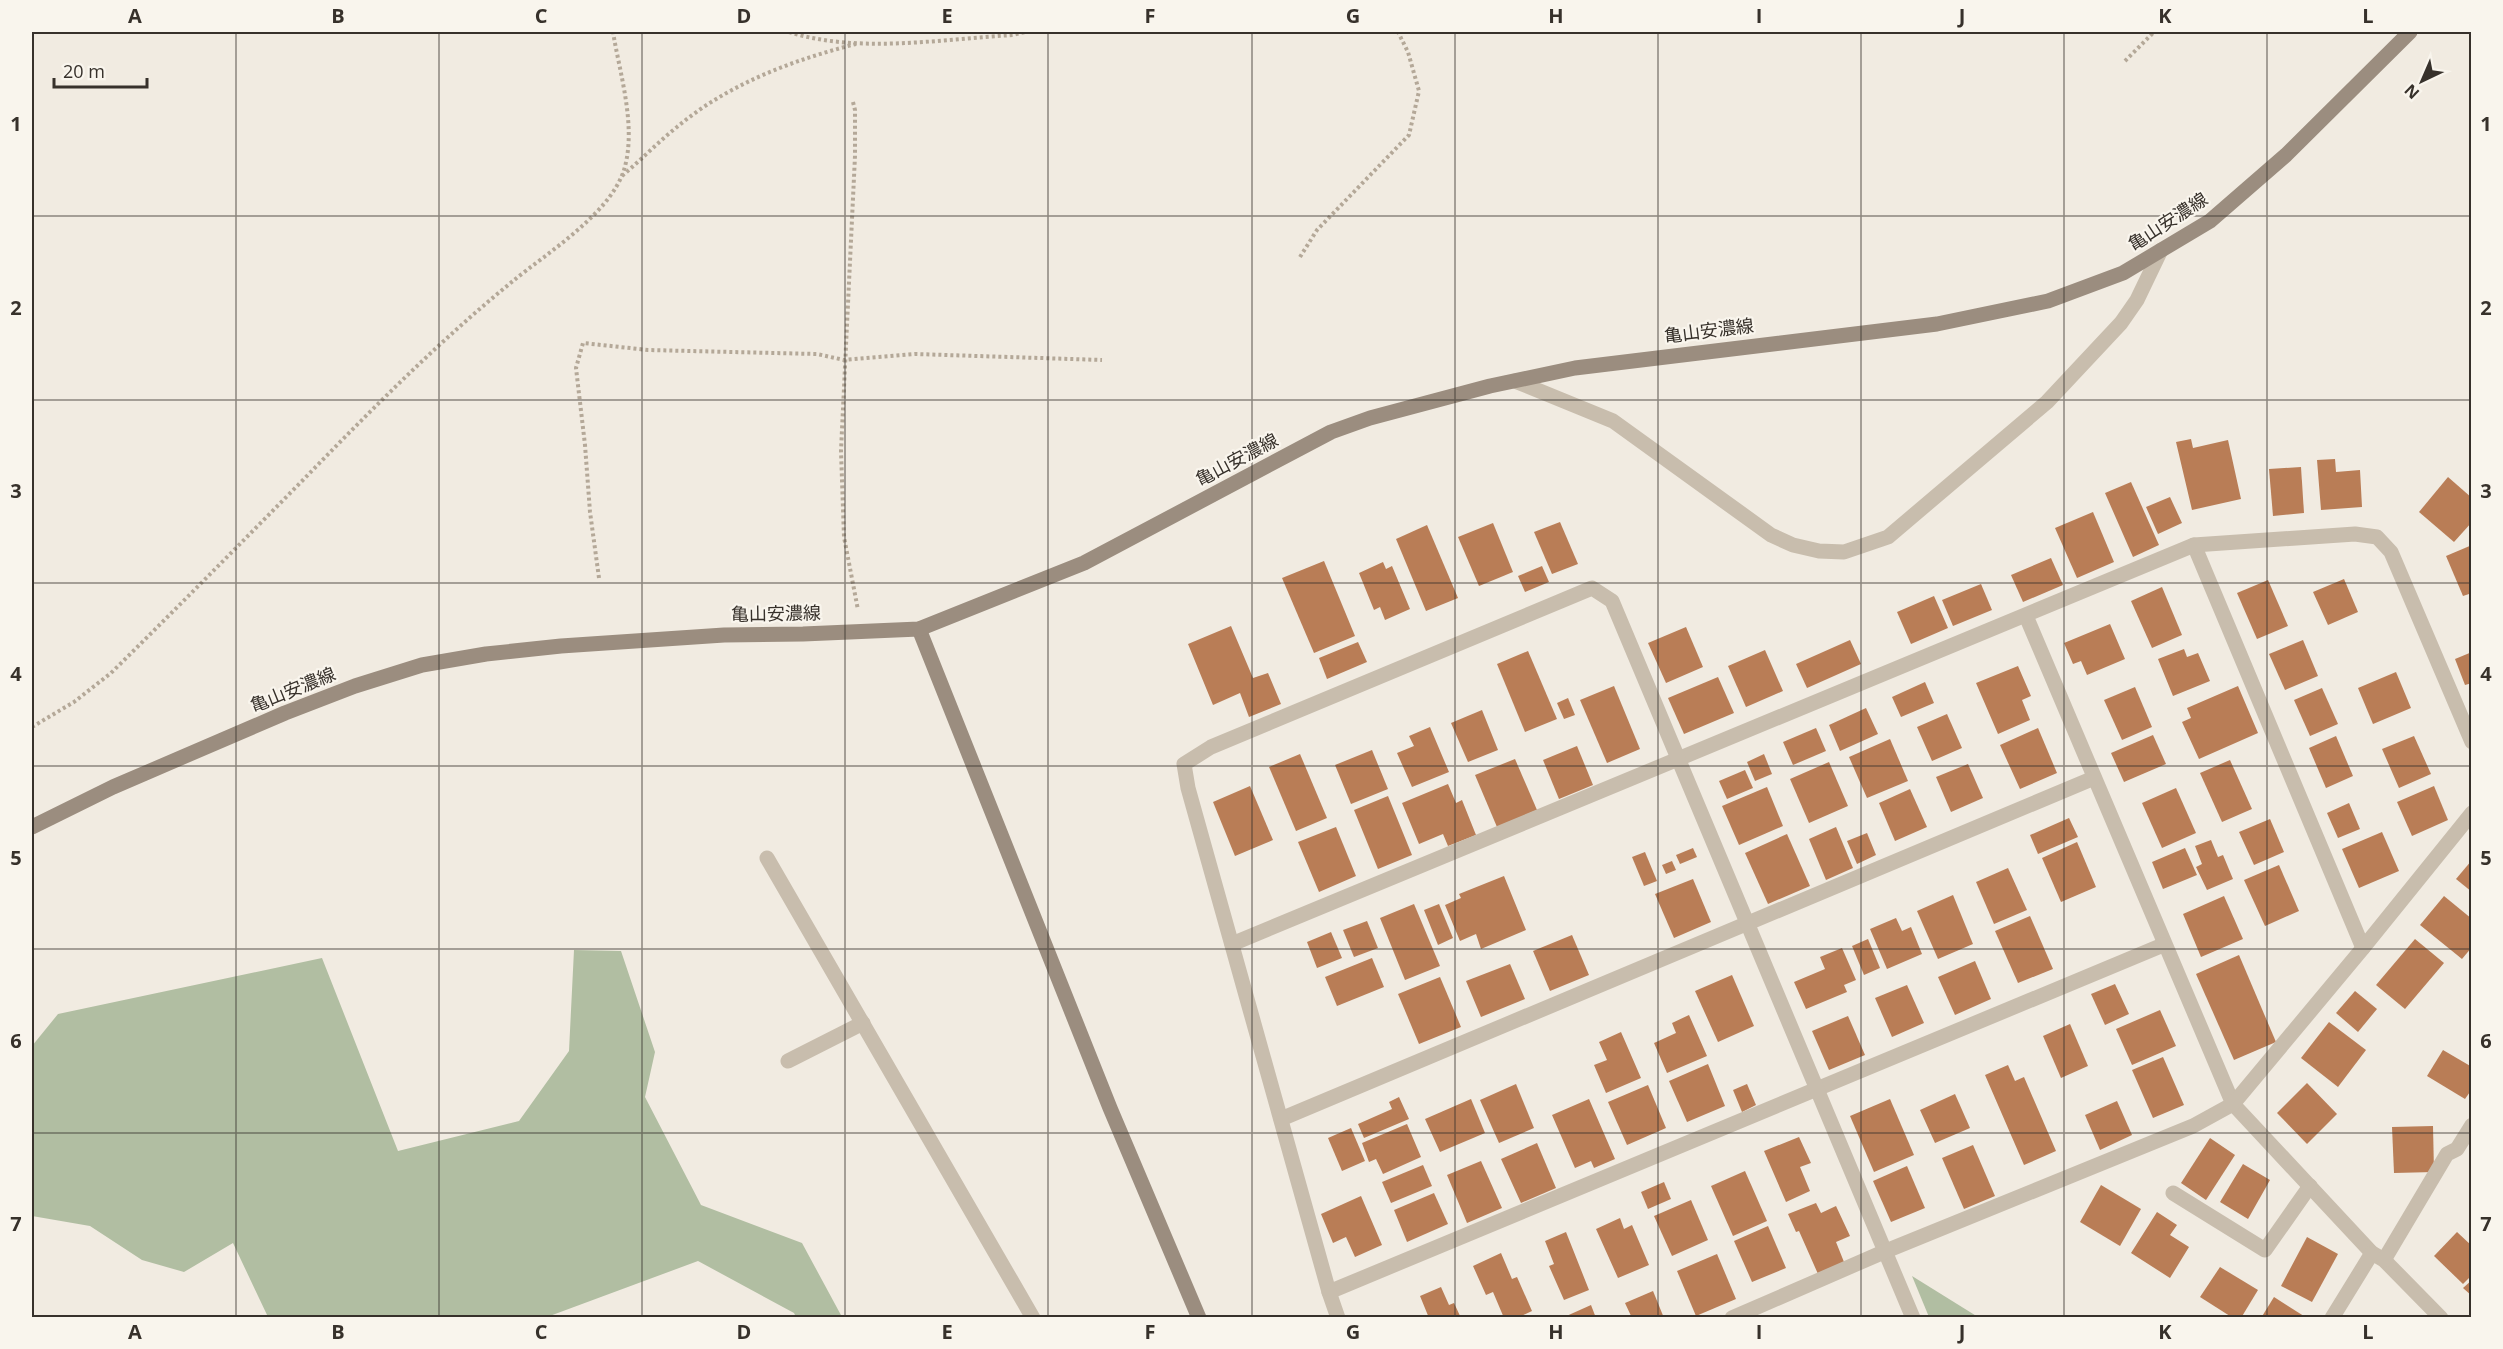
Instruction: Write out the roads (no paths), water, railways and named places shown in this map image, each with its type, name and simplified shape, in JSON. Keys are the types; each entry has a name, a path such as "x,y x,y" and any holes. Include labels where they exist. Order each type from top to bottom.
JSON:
{"main road":[{"name":"亀山安濃線","path":"32,827 113,787 285,713 355,686 422,665 486,654 561,646 724,635 920,629 1084,562 1331,432 1370,418 1575,368 1937,324 2048,301 2123,273 2210,221 2286,155 2410,32"},
{"path":"920,629 1110,1108 1199,1317"}],"street":[{"path":"1515,381 1613,421 1771,535 1793,545 1844,552 1888,537 2047,402 2121,323 2137,300 2161,250"},
{"path":"1232,944 2194,545 2355,534 2378,537 2391,552 2472,742"},
{"path":"2194,545 2363,948"},
{"path":"1338,1317 1329,1292 1188,788 1184,764 1211,747 1592,588 1612,601 1913,1317"},
{"path":"2026,616 2163,945 2233,1104 2378,1257 2441,1317"},
{"path":"1281,1119 2094,778"},
{"path":"1732,1317 1886,1251 2193,1126 2233,1104 2472,813"},
{"path":"767,858 1033,1317"},
{"path":"1329,1292 2163,945"},
{"path":"788,1061 863,1023"},
{"path":"2332,1317 2378,1257 2447,1154 2457,1149 2472,1125"},
{"path":"2173,1193 2265,1250 2310,1186"}]}
